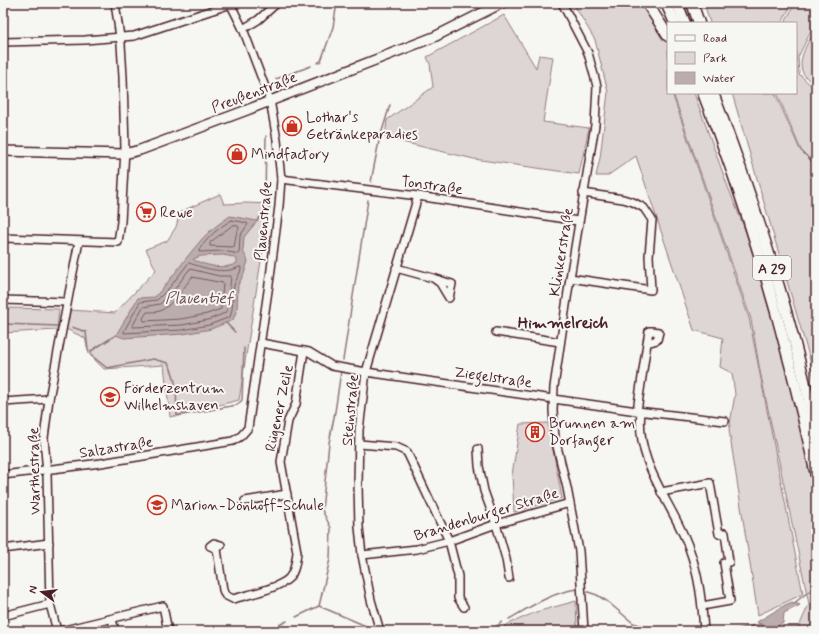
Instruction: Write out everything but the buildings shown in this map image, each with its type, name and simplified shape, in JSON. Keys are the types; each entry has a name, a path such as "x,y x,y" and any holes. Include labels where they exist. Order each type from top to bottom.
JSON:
{"highway":[{"path":"647,3 667,35"},
{"path":"666,3 675,22"},
{"path":"677,3 685,22"},
{"path":"692,3 698,22"},
{"name":"A 29","path":"706,94 718,106 770,259 799,361 816,433"},
{"name":"A 29","path":"706,94 746,211 776,311 805,422 816,475"},
{"path":"717,94 718,106"}],"main road":[{"name":"Preußenstraße","path":"3,151 124,154 172,139 434,37 502,3"}],"street":[{"path":"3,238 118,242 121,222 124,154 123,77 121,44 115,3"},
{"path":"243,29 258,20 277,3"},
{"name":"Klinkerstraße","path":"562,3 588,53 597,86 595,125 578,221 553,399 555,438 570,502 579,551 584,631"},
{"path":"3,42 86,40 134,36 231,4"},
{"name":"Plauenstraße","path":"231,4 243,29 270,100 277,140 281,180 261,343 248,428 241,436 233,441"},
{"name":"Tonstraße","path":"281,180 418,196 578,221"},
{"path":"570,278 651,290 649,256 652,220 644,208 623,199 583,193"},
{"name":"Steinstraße","path":"380,631 371,600 362,555 359,527 359,430 366,372 418,196"},
{"name":"Warthestraße","path":"57,631 50,604 49,543 44,438 49,399 79,241"},
{"path":"396,268 433,278"},
{"path":"3,300 67,302"},
{"path":"496,332 560,342"},
{"name":"Ziegelstraße","path":"261,343 309,352 332,366 366,372 639,412 725,421"},
{"path":"647,343 639,412 640,428 646,458 688,546 695,567 702,606 704,631"},
{"name":"Rügener Zeile","path":"217,549 223,590 225,595 233,599 283,583 290,578 296,563 297,552 281,462 288,421 296,404 304,351"},
{"path":"3,402 49,399"},
{"name":"Salzastraße","path":"3,475 101,463 233,441"},
{"path":"359,444 396,447 407,452 448,541 458,576 458,598 464,607"},
{"path":"478,449 479,466 484,491 496,524 506,559 509,578"},
{"path":"661,492 710,483 719,534 724,534 730,562 724,563 730,601 702,606"},
{"path":"245,501 287,494"},
{"name":"Brandenburger Straße","path":"362,555 417,549 448,541 496,524 570,502"},
{"path":"3,549 49,543"},
{"path":"3,616 50,604"},
{"path":"60,631 163,606 168,631"},
{"path":"112,619 115,631"}],"green space":[{"path":"573,3 644,3 667,39 667,94 672,94 749,318 803,594 758,615 729,430 735,394 732,373 720,367 723,338 694,330 636,156 607,176 596,176 600,158 608,92 595,40"},
{"path":"704,3 792,3 782,22 710,22"},
{"path":"795,3 816,3 816,21 798,57 799,74 816,90 816,165 801,150 777,94 797,94 797,22 786,22"},
{"path":"504,15 536,68 539,55 553,57 543,122 589,128 579,174 474,159 385,138 387,120 433,87 430,64 427,57"},
{"path":"816,28 816,86 803,73 801,61 802,55"},
{"path":"673,94 694,94 746,232 788,372 816,503 816,631 788,631 798,629 809,604 760,371 751,319"},
{"path":"732,94 775,94 800,150 816,166 816,390 810,360"},
{"path":"220,194 224,204 270,204 239,400 170,417 164,365 104,369 89,354 85,338 66,329 69,310 115,313 156,270 146,249 167,241 176,227 180,212"},
{"path":"3,308 59,309 57,330 3,333"},
{"path":"548,423 562,498 514,512 512,475 520,424"},
{"path":"576,601 577,631 509,631 504,626 536,612"}],"water":[{"name":"Plauentief","path":"230,216 257,221 244,237 243,251 248,261 244,274 238,285 237,309 233,320 211,329 183,334 124,338 116,335 138,298 155,297 202,239","holes":["223,255 233,257 237,260 237,263 222,267 204,264 193,259 201,256"]},
{"path":"792,602 800,605 784,613 783,623 773,629 761,626 757,622 785,605"}],"waterway":[{"path":"317,63 321,61 333,27 337,3"},
{"path":"276,79 311,66"},
{"path":"371,182 379,141 390,105"},
{"path":"265,202 266,136"},
{"path":"343,360 368,200"},
{"path":"257,221 264,213 264,207"},
{"path":"226,323 235,332"},
{"path":"3,324 58,326"},
{"path":"72,327 86,332 88,350 91,351"},
{"path":"116,335 91,351 92,356 107,368 153,359 168,363 175,382 177,416 237,405 242,400 244,348"},
{"path":"319,606 330,559 331,528 322,510 329,443 341,371"},
{"path":"509,619 533,605 559,593 577,589"},
{"path":"793,604 812,589"},
{"path":"585,591 597,595 608,602 633,623 658,630 672,631"},
{"path":"296,617 319,606 373,629"},
{"path":"267,631 287,621"},
{"path":"490,631 502,622"},
{"path":"730,631 761,624"},
{"path":"768,631 769,626"}],"place":[{"name":"Lothar's Getränkeparadies","path":"292,126"},
{"name":"Mindfactory","path":"237,154"},
{"name":"Rewe","path":"146,212"},
{"name":"Förderzentrum Wilhelmshaven","path":"110,397"},
{"name":"Brunnen am Dorfanger","path":"535,432"},
{"name":"Marion-Dönhoff-Schule","path":"157,505"}],"district":[{"name":"Himmelreich","path":"563,322"}]}
